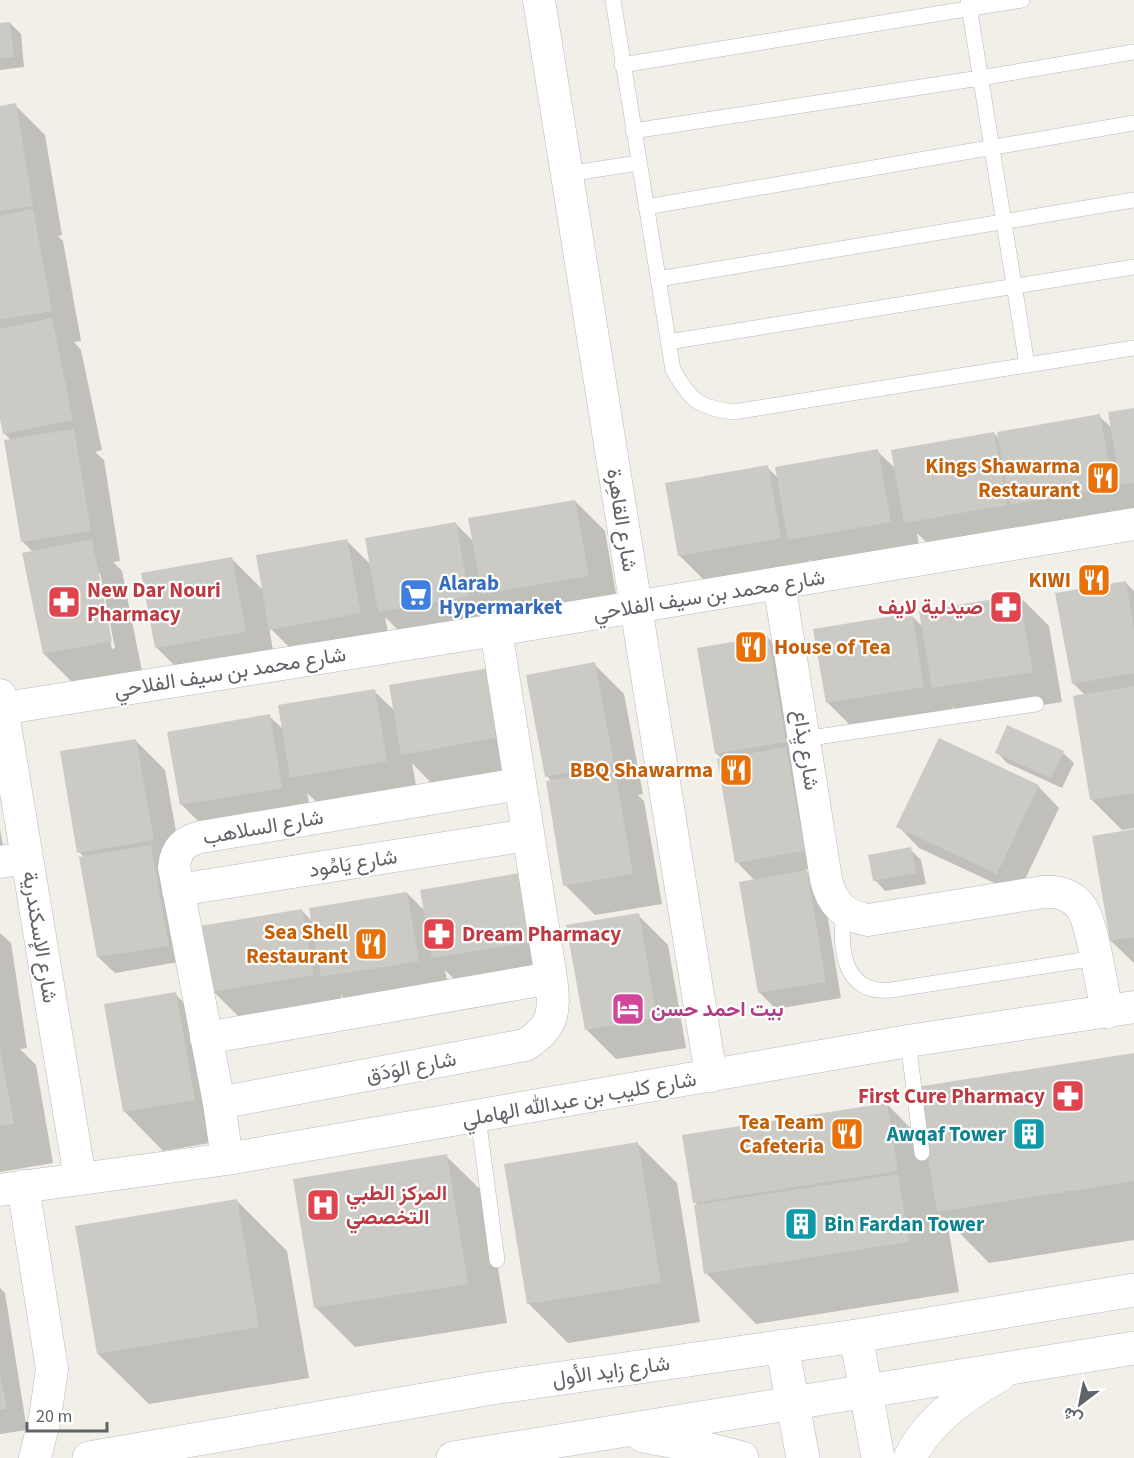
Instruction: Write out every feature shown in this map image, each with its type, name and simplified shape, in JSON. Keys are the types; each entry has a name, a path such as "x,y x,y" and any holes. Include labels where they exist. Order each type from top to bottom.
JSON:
{"main road":[{"name":"شارع زايد الأول","path":"89,1458 492,1388 856,1336 1134,1290"},
{"path":"856,1336 878,1458"},
{"path":"782,1346 803,1458"},
{"path":"453,1458 1134,1348"},
{"path":"910,1458 926,1432 959,1402 1013,1367"},
{"path":"620,1431 742,1458"}],"street":[{"name":"شارع القاهِرة","path":"539,0 711,1076"},
{"name":"شارع محمد بن سيف الفلاحي","path":"1,704 496,630 1134,525"},
{"name":"شارع يِذاع","path":"779,583 829,892 844,912"},
{"name":"شارع الوَدَق","path":"219,1103 525,1045 538,1037 549,1024 553,1009 552,985 496,630"},
{"name":"شارع الإسكندرية","path":"1,704 13,860 80,1178"},
{"name":"شارع السلاهب","path":"227,1159 219,1103 174,867 179,849 193,839 519,784"},
{"name":"شارع يَامُود","path":"177,883 527,835"},
{"path":"844,912 856,918 868,920 1052,892 1069,897 1082,908 1086,916 1096,958 1120,1010"},
{"path":"206,1038 552,985"},
{"name":"شارع كليب بن عبدالله الهاملي","path":"35,1458 45,1418 52,1369 11,1188 227,1159 908,1041 1120,1010"}],"lane":[{"path":"613,0 673,370 688,394 711,409 733,412 1134,348"},
{"path":"622,65 969,5 1022,0"},
{"path":"969,5 1027,365"},
{"path":"633,131 1134,52"},
{"path":"646,207 1134,123"},
{"path":"567,174 638,163"},
{"path":"658,279 1134,200"},
{"path":"668,342 1134,267"},
{"path":"804,739 1036,704"},
{"path":"844,912 842,941 848,969 853,978 870,990 891,990 1096,958"},
{"path":"908,1041 922,1153"},
{"path":"478,1117 497,1260"}],"building":[{"path":"10,22 14,57 0,58 0,23"},
{"path":"16,103 33,206 0,211 0,106"},
{"path":"33,209 52,311 0,320 0,215"},
{"path":"52,318 73,420 3,434 0,419 0,329"},
{"path":"1134,408 1134,483 1121,485 1108,412"},
{"path":"1100,414 1113,487 1010,505 997,432"},
{"path":"74,429 91,531 21,542 4,440"},
{"path":"994,432 1007,505 904,523 891,450"},
{"path":"878,449 891,522 788,540 775,467"},
{"path":"768,465 781,538 678,556 665,483"},
{"path":"575,500 589,576 482,594 468,518"},
{"path":"456,522 469,596 378,612 365,538"},
{"path":"92,539 112,641 43,654 22,553"},
{"path":"347,539 361,613 269,630 256,555"},
{"path":"232,557 246,632 155,648 141,573"},
{"path":"1126,581 1134,628 1134,673 1072,684 1055,593"},
{"path":"1019,595 1033,672 932,688 919,611"},
{"path":"912,613 924,687 826,703 813,629"},
{"path":"768,636 786,742 715,754 697,648"},
{"path":"595,662 614,764 545,777 526,675"},
{"path":"490,668 501,737 401,755 389,685"},
{"path":"1134,686 1134,793 1090,800 1073,696"},
{"path":"375,689 387,761 290,778 278,705"},
{"path":"270,714 282,788 180,805 167,732"},
{"path":"1007,725 1064,751 1051,778 995,753"},
{"path":"939,738 1039,785 997,874 896,827"},
{"path":"136,739 154,840 77,853 60,751"},
{"path":"786,747 805,851 735,863 717,759"},
{"path":"615,770 633,874 563,886 546,781"},
{"path":"1134,829 1134,937 1110,941 1092,836"},
{"path":"151,845 169,946 97,957 79,857"},
{"path":"911,847 916,873 873,881 868,855"},
{"path":"807,870 826,982 758,993 739,882"},
{"path":"520,873 532,942 432,958 420,890"},
{"path":"407,892 419,961 321,977 309,908"},
{"path":"302,909 314,975 211,992 200,926"},
{"path":"639,913 657,1018 585,1030 566,925"},
{"path":"176,992 195,1100 123,1112 104,1004"},
{"path":"0,1049 14,1124 0,1126"},
{"name":"Awqaf Tower","path":"1134,1053 1134,1181 937,1212 916,1087"},
{"path":"887,1103 898,1171 693,1203 682,1135"},
{"path":"638,1142 661,1283 527,1304 504,1164"},
{"path":"447,1154 468,1284 314,1308 293,1179"},
{"name":"Bin Fardan Tower","path":"898,1174 909,1242 704,1274 694,1205"},
{"path":"237,1199 259,1327 97,1354 75,1226"},
{"path":"0,1374 7,1409 0,1410"}],"place":[{"name":"Kings Shawarma Restaurant","path":"1103,478"},
{"name":"KIWI","path":"1094,580"},
{"name":"Alarab Hypermarket","path":"416,595"},
{"name":"New Dar Nouri Pharmacy","path":"64,602"},
{"name":"صيدلية لايف","path":"1006,607"},
{"name":"House of Tea","path":"751,647"},
{"name":"BBQ Shawarma","path":"736,770"},
{"name":"Dream Pharmacy","path":"439,934"},
{"name":"Sea Shell Restaurant","path":"371,944"},
{"name":"بيت احمد حسن","path":"628,1009"},
{"name":"First Cure Pharmacy","path":"1068,1096"},
{"name":"Tea Team Cafeteria","path":"847,1134"},
{"name":"Awqaf Tower","path":"1029,1134"},
{"name":"المركز الطبي التخصصي","path":"323,1205"},
{"name":"Bin Fardan Tower","path":"801,1224"}]}
